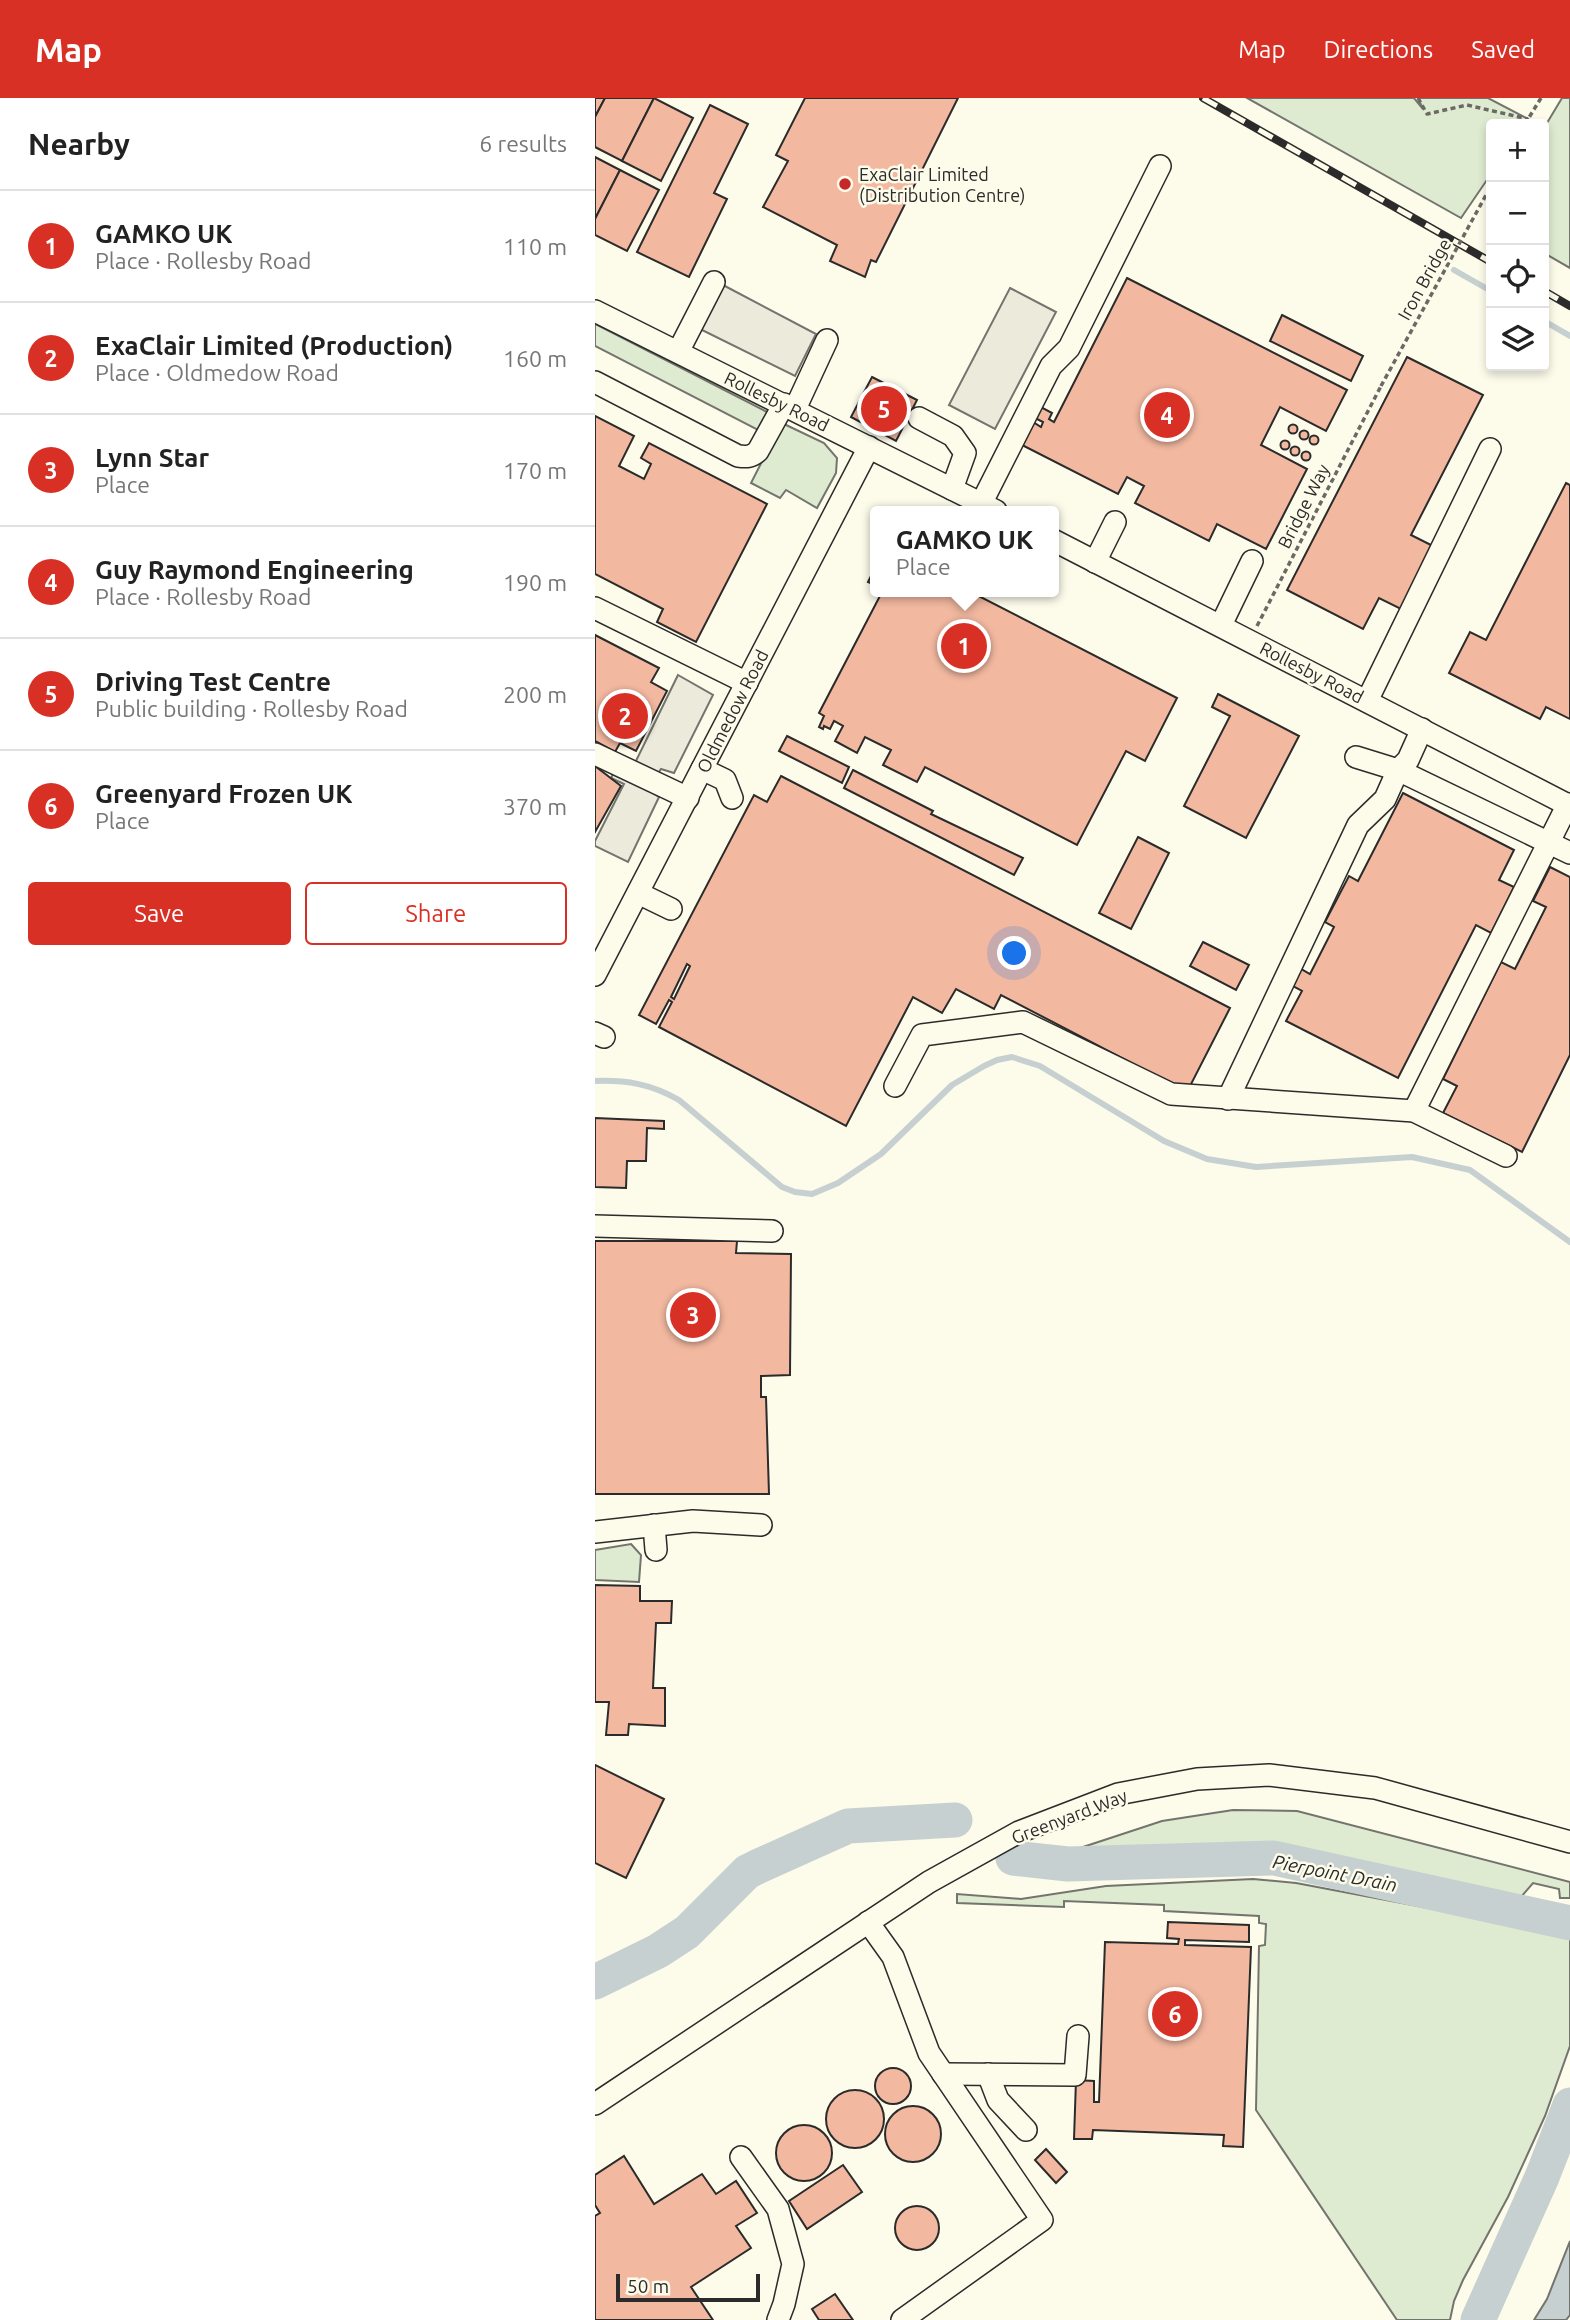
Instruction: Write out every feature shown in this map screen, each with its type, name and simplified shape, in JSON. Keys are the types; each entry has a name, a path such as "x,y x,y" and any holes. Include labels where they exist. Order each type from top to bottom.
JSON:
{"street":[{"path":"989,506 1051,366 1069,348 1160,166"},
{"path":"678,352 714,282"},
{"name":"Rollesby Road","path":"595,311 987,506"},
{"path":"595,382 738,456 753,456 789,407 827,340"},
{"path":"919,418 953,436 965,453 951,489"},
{"name":"Oldmedow Road","path":"595,975 869,447"},
{"path":"1367,701 1490,449"},
{"path":"1095,562 1115,522"},
{"name":"Rollesby Road","path":"1059,543 1569,805"},
{"path":"1221,625 1252,561"},
{"path":"595,608 747,683"},
{"path":"1228,1099 1357,825 1385,799 1398,770 1408,760 1422,729"},
{"path":"595,754 688,798"},
{"path":"1356,757 1398,770 1570,853"},
{"path":"702,769 725,780 732,798"},
{"path":"1414,1111 1569,805"},
{"path":"638,893 671,909"},
{"path":"895,1086 922,1035 1023,1022 1171,1094 1414,1111 1506,1156"},
{"path":"595,1226 772,1231"},
{"path":"595,1532 693,1521 761,1525"},
{"path":"654,1525 656,1550"},
{"name":"Greenyard Way","path":"595,2104 929,1882 1019,1832 1118,1794 1197,1779 1269,1775 1375,1788 1570,1842"},
{"path":"868,1922 893,1957 929,2053 1042,2220 902,2320"},
{"path":"943,2074 1075,2076 1078,2036"},
{"path":"988,2074 998,2100 1026,2130"},
{"path":"741,2157 778,2209 793,2264 785,2304 778,2320"}],"path":[{"path":"1418,98 1427,114 1467,105 1516,119"},
{"path":"1529,119 1541,98"},
{"name":"Iron Bridge","path":"1381,386 1486,195"},
{"name":"Bridge Way","path":"1250,640 1381,386"}],"green space":[{"path":"1247,98 1414,98 1423,109 1418,98 1488,98 1528,119 1486,119 1486,181 1461,218"},
{"path":"1562,98 1570,98 1570,268 1549,256 1549,120"},
{"path":"595,324 767,412 758,430 595,346"},
{"path":"784,424 824,443 837,458 836,473 817,508 786,490 780,498 751,483 780,426"},
{"path":"631,1544 641,1555 639,1582 595,1580 595,1550"},
{"path":"1233,1810 1297,1811 1570,1882 1570,1898 1560,1898 1559,1889 1533,1883 1521,1897 1444,1884 1361,1862 1314,1853 1240,1845 1081,1853 1080,1848 1162,1821"},
{"path":"1253,1879 1296,1883 1544,1930 1570,1938 1570,2046 1545,2116 1508,2197 1463,2280 1450,2320 1397,2320 1256,2110 1259,1946 1265,1945 1266,1924 1259,1923 1259,1916 1164,1911 1164,1905 1064,1901 1064,1907 957,1903 957,1894 1021,1899 1106,1886"}],"shaded area":[{"path":"723,285 816,334 795,376 700,329"},
{"path":"1010,288 1056,312 995,429 949,405"},
{"path":"678,675 713,695 674,773 661,769 652,782 648,790 659,797 628,862 595,846 595,841 624,784 611,778 620,760 634,765"},
{"path":"1570,2241 1570,2315 1566,2320 1534,2320 1547,2299"}],"building":[{"path":"595,98 605,98 595,117"},
{"path":"605,98 654,98 622,161 595,147 595,117"},
{"path":"654,98 693,118 661,181 622,161"},
{"name":"ExaClair Limited (Distribution Centre)","path":"805,98 958,98 876,262 871,260 865,277 830,261 837,245 763,207 788,161 776,155"},
{"path":"710,105 748,124 714,193 727,199 689,277 637,252"},
{"path":"595,157 620,170 595,219"},
{"path":"620,170 659,190 627,251 595,235 595,219"},
{"path":"1127,278 1347,390 1326,431 1280,407 1261,445 1307,469 1266,549 1217,524 1209,541 1135,503 1144,486 1127,477 1118,494 1022,445 1033,422 1041,427 1043,422 1035,418 1041,407 1052,413 1049,419 1054,422"},
{"path":"1282,315 1363,356 1351,381 1270,341"},
{"path":"1407,357 1483,395 1411,535 1435,547 1403,610 1379,598 1363,629 1287,590"},
{"path":"872,377 917,400 896,441 851,417"},
{"path":"595,416 634,436 619,466 644,479 651,464 641,458 649,443 767,504 696,642 657,622 663,609 595,574"},
{"path":"1293,425 1297,429 1293,433 1289,429"},
{"path":"1304,430 1309,435 1304,440 1299,435"},
{"path":"1314,435 1319,440 1314,445 1309,440"},
{"path":"1285,440 1290,445 1285,450 1280,445"},
{"path":"1295,446 1300,451 1295,456 1290,451"},
{"path":"1306,452 1310,456 1306,460 1302,456"},
{"path":"1566,483 1570,485 1570,719 1546,707 1540,719 1449,673 1470,632 1486,640"},
{"path":"879,597 981,597 1177,698 1145,761 1126,751 1077,845 925,767 917,782 883,765 891,750 865,737 857,753 835,741 843,726 834,721 830,729 819,727 824,716 819,713"},
{"path":"595,635 659,668 651,682 667,691 636,751 620,743 615,752 595,741"},
{"path":"1218,694 1299,736 1246,838 1184,806 1230,716 1212,707"},
{"path":"787,736 849,767 842,783 779,751"},
{"path":"595,766 621,786 595,832"},
{"path":"853,770 933,811 931,814 1023,858 1014,875 844,788"},
{"path":"781,776 1230,1008 1187,1092 1001,995 994,1009 956,989 942,1013 913,997 846,1126 659,1027 672,1002 669,1000 656,1024 639,1015 754,795 767,802","holes":["687,964 690,966 674,999 671,997"]},
{"path":"1403,793 1514,850 1499,880 1514,887 1491,933 1476,925 1398,1078 1286,1021 1302,991 1293,986 1301,969 1310,974 1334,927 1325,922 1349,876 1358,881"},
{"path":"1138,837 1169,853 1131,929 1099,913"},
{"path":"1550,867 1570,877 1570,1055 1522,1152 1443,1113 1457,1086 1443,1079 1501,962 1515,969 1546,907 1533,901"},
{"path":"1203,942 1249,965 1236,990 1190,966"},
{"path":"595,1118 664,1121 664,1129 647,1128 646,1161 627,1161 626,1188 595,1187"},
{"path":"595,1241 737,1241 736,1253 791,1254 790,1375 761,1376 761,1397 766,1397 769,1494 595,1494"},
{"path":"595,1585 640,1586 640,1601 672,1601 671,1623 656,1623 653,1688 665,1688 665,1726 629,1724 628,1735 606,1735 609,1702 595,1702"},
{"path":"595,1765 664,1799 626,1878 595,1863"},
{"path":"1168,1922 1249,1925 1249,1942 1185,1940 1185,1945 1251,1947 1243,2147 1223,2146 1224,2135 1093,2130 1092,2139 1074,2139 1076,2080 1094,2081 1094,2102 1099,2102 1105,1942 1178,1944 1179,1939 1167,1938"},
{"path":"893,2068 906,2073 911,2086 906,2099 893,2104 880,2099 875,2086 880,2073"},
{"path":"849,2090 861,2090 876,2098 884,2113 884,2125 876,2140 861,2148 849,2148 834,2140 826,2125 826,2113 834,2098"},
{"path":"908,2106 918,2106 933,2114 939,2123 939,2145 933,2154 918,2162 908,2162 890,2150 885,2139 885,2129 897,2111"},
{"path":"798,2125 810,2125 820,2129 828,2137 832,2153 828,2169 820,2177 810,2181 798,2181 788,2177 780,2169 776,2159 776,2147 780,2137 788,2129"},
{"path":"1046,2149 1067,2172 1056,2183 1035,2160"},
{"path":"624,2156 654,2204 702,2174 716,2194 736,2181 757,2213 736,2226 751,2248 691,2287 713,2320 595,2320 595,2216 600,2213 595,2205 595,2175"},
{"path":"843,2165 862,2192 807,2229 789,2201"},
{"path":"917,2206 932,2213 939,2228 932,2243 917,2250 902,2243 895,2228 902,2213"},
{"path":"835,2294 853,2320 819,2320 812,2309"}],"waterway":[{"path":"1454,270 1486,288"},
{"path":"1549,324 1570,336"},
{"path":"595,1081 639,1084 679,1100 782,1187 812,1194 838,1183 881,1154 952,1085 984,1066 1012,1057 1040,1066 1164,1141 1207,1159 1256,1167 1412,1157 1470,1170 1570,1242"},
{"name":"Pierpoint Drain","path":"595,1982 658,1951 687,1932 747,1872 759,1866 848,1826 955,1820"},
{"name":"Pierpoint Drain","path":"1013,1858 1068,1864 1274,1858 1570,1923"},
{"name":"Pierpoint Drain","path":"1478,2320 1542,2177 1570,2105"}],"railway":[{"path":"1203,98 1486,259"},
{"path":"1549,294 1570,306"}],"place":[{"name":"ExaClair Limited (Distribution Centre)","path":"845,184"},
{"name":"Driving Test Centre","path":"884,409"},
{"name":"Guy Raymond Engineering","path":"1167,415"},
{"name":"GAMKO UK","path":"964,646"},
{"name":"ExaClair Limited (Production)","path":"625,716"},
{"name":"Lynn Star","path":"693,1315"},
{"name":"Greenyard Frozen UK","path":"1175,2014"}]}
